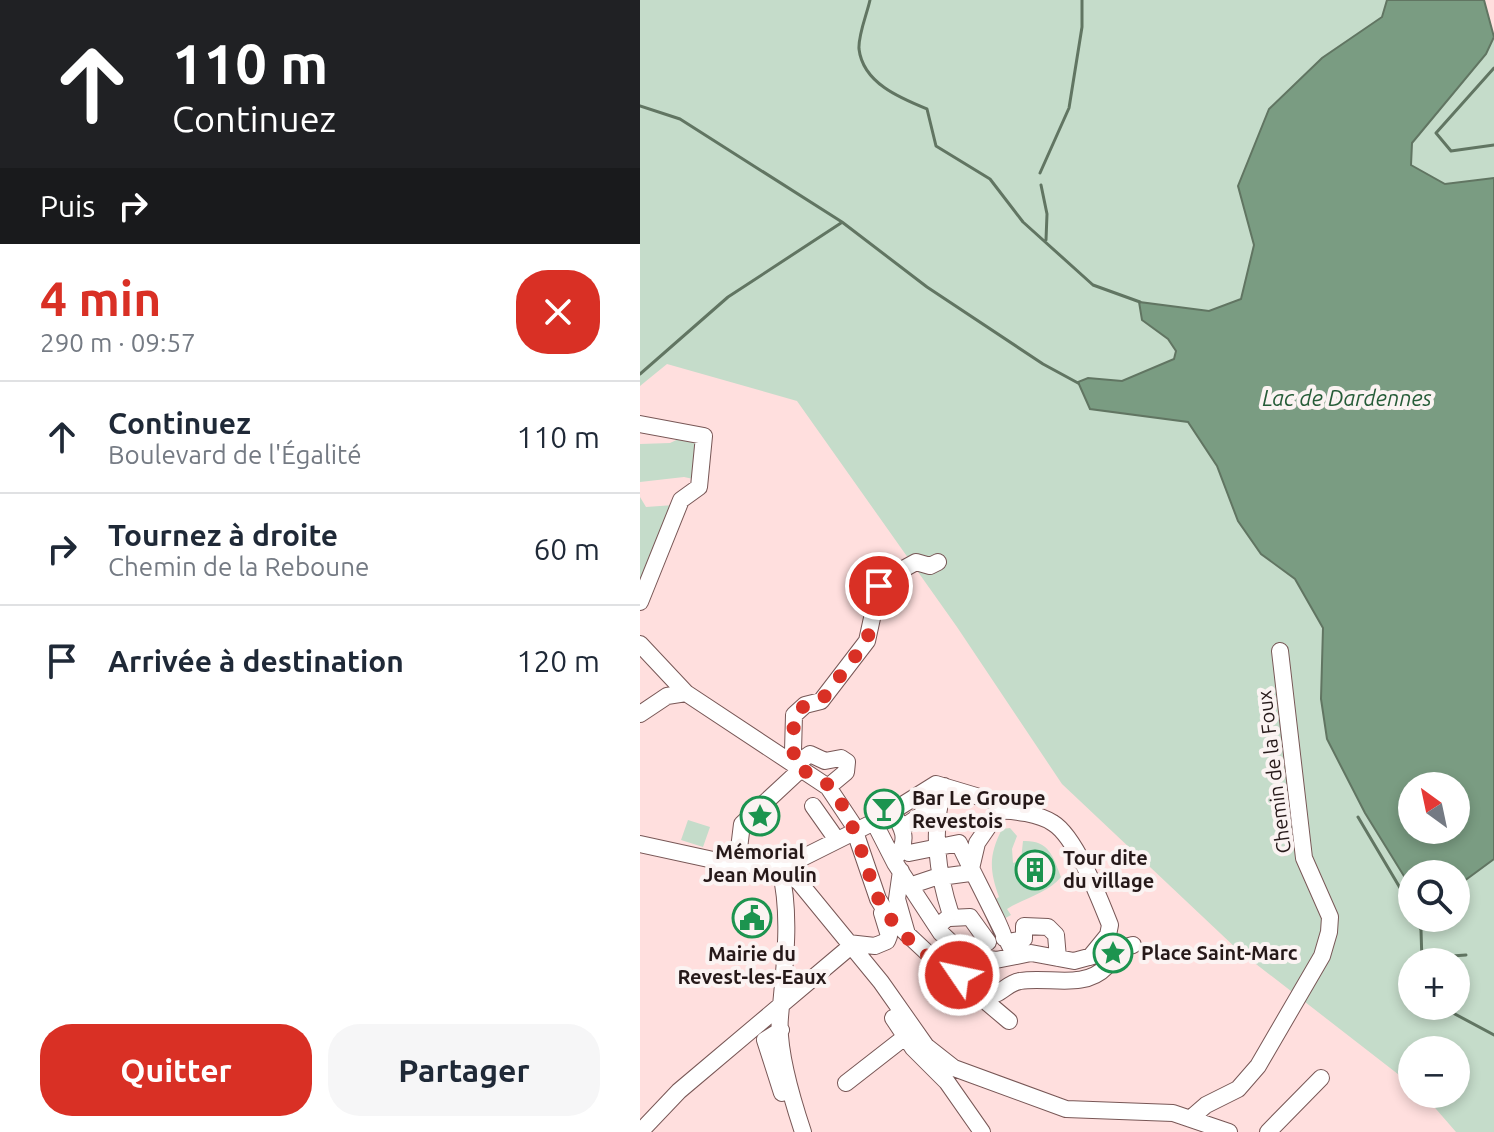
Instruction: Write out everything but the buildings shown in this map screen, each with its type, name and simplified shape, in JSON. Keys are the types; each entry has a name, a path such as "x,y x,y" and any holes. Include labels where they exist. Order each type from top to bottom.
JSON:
{"street":[{"path":"640,424 704,436 699,487 681,500 640,602"},
{"path":"797,768 793,751 794,715 805,705 821,701 867,641 879,586 904,566 916,562 930,566 938,562"},
{"path":"640,644 686,693 828,787 855,831 883,908 887,941 875,946 850,945 679,1091 640,1132"},
{"name":"Chemin de la Foux","path":"1191,1118 1206,1105 1238,1089 1258,1066 1310,978 1329,932 1330,917 1304,858 1280,651"},
{"path":"640,714 667,696 686,693"},
{"path":"737,865 742,824 810,754 825,761 841,758 847,762 846,772 828,787"},
{"path":"640,844 737,865 788,865 940,785 1018,808 1030,816"},
{"path":"940,785 936,848 944,922"},
{"path":"813,806 837,840"},
{"path":"902,828 937,809"},
{"path":"892,811 902,828 897,899 907,936"},
{"path":"970,873 977,843 988,822 999,811 1053,822 1063,832 1106,917 1110,932 1098,955"},
{"path":"874,822 912,885 969,955 996,960 1004,944 1005,931 970,873 959,843 909,853 899,861"},
{"path":"788,865 881,982 926,1046 970,1076 1013,1088 1066,1109 1099,1113 1159,1112 1191,1118 1229,1132"},
{"path":"788,865 781,1030 803,1132"},
{"path":"912,885 970,873"},
{"path":"883,908 907,936 931,957 991,997 1019,981 1074,980 1096,975 1108,963 1098,955"},
{"path":"944,922 970,917 1004,944 1074,961 1133,945"},
{"path":"957,974 969,955 1024,939 1024,926 1050,929 1057,940 1058,958"},
{"path":"957,974 1009,1021"},
{"path":"881,982 878,989 881,1001 905,1037 947,1082 982,1132"},
{"path":"781,1030 765,1040 782,1093"},
{"path":"846,1083 905,1037"},
{"path":"1268,1132 1321,1078"}],"shaded area":[{"path":"640,0 1387,0 1382,17 1322,58 1251,159 1238,186 1254,245 1241,299 1209,311 1140,302 1142,320 1168,339 1176,351 1174,359 1122,381 1088,378 1090,409 1188,422 1217,466 1238,521 1261,554 1295,579 1324,628 1321,699 1327,739 1365,813 1398,866 1398,932 1470,932 1470,877 1494,859 1494,1132 1456,1132 1435,1108 1470,1108 1470,1036 1398,1036 1398,1074 1238,950 1062,784 957,627 797,401 667,364 640,386"},
{"path":"1494,37 1494,178 1445,184 1411,165 1411,143 1486,54"},
{"path":"685,436 698,440 698,480 684,477 640,482 640,444 670,443"},
{"path":"640,497 646,507 674,505 640,588"},
{"path":"688,820 710,827 703,847 681,840"},
{"path":"1010,828 1017,836 1012,849 1013,863 1021,860 1023,841 1039,843 1049,851 1061,877 1043,891 1007,909 1011,915 1000,921 988,904 999,897 993,878 993,855 1002,829"}],"water":[{"name":"Lac de Dardennes","path":"1387,0 1484,0 1494,37 1486,54 1412,143 1411,165 1445,184 1494,178 1494,859 1470,877 1470,860 1398,860 1398,866 1365,813 1327,739 1321,699 1323,628 1295,579 1261,554 1238,521 1217,466 1188,422 1090,409 1078,382 1088,378 1122,381 1174,359 1176,351 1168,339 1142,320 1139,302 1209,311 1241,299 1254,245 1238,186 1269,109 1322,58 1382,17"}],"waterway":[{"path":"870,0 859,49 862,61 875,80 884,88 927,109 936,146 990,179 1023,222 1093,285 1140,302"},
{"path":"1040,173 1069,108 1082,27 1082,0"},
{"path":"1494,68 1436,133 1451,151 1494,145"},
{"path":"640,106 680,119 842,222 927,287 1043,364 1078,383"},
{"path":"1041,185 1047,214 1046,240"},
{"path":"640,374 728,297 841,223"},
{"path":"1358,817 1398,884"},
{"path":"1421,932 1422,948"},
{"path":"1466,1020 1494,1035"}],"place":[{"name":"Bar Le Groupe Revestois","path":"884,809"},
{"name":"Mémorial Jean Moulin","path":"760,816"},
{"name":"Tour dite du village","path":"1035,870"},
{"name":"Mairie du Revest-les-Eaux","path":"752,918"},
{"name":"Place Saint-Marc","path":"1113,953"}],"route":[{"path":"879,586 867,641 821,701 805,705 794,715 794,759 799,771 807,771 828,787 852,823 878,899 889,917 936,961 959,975"}]}
